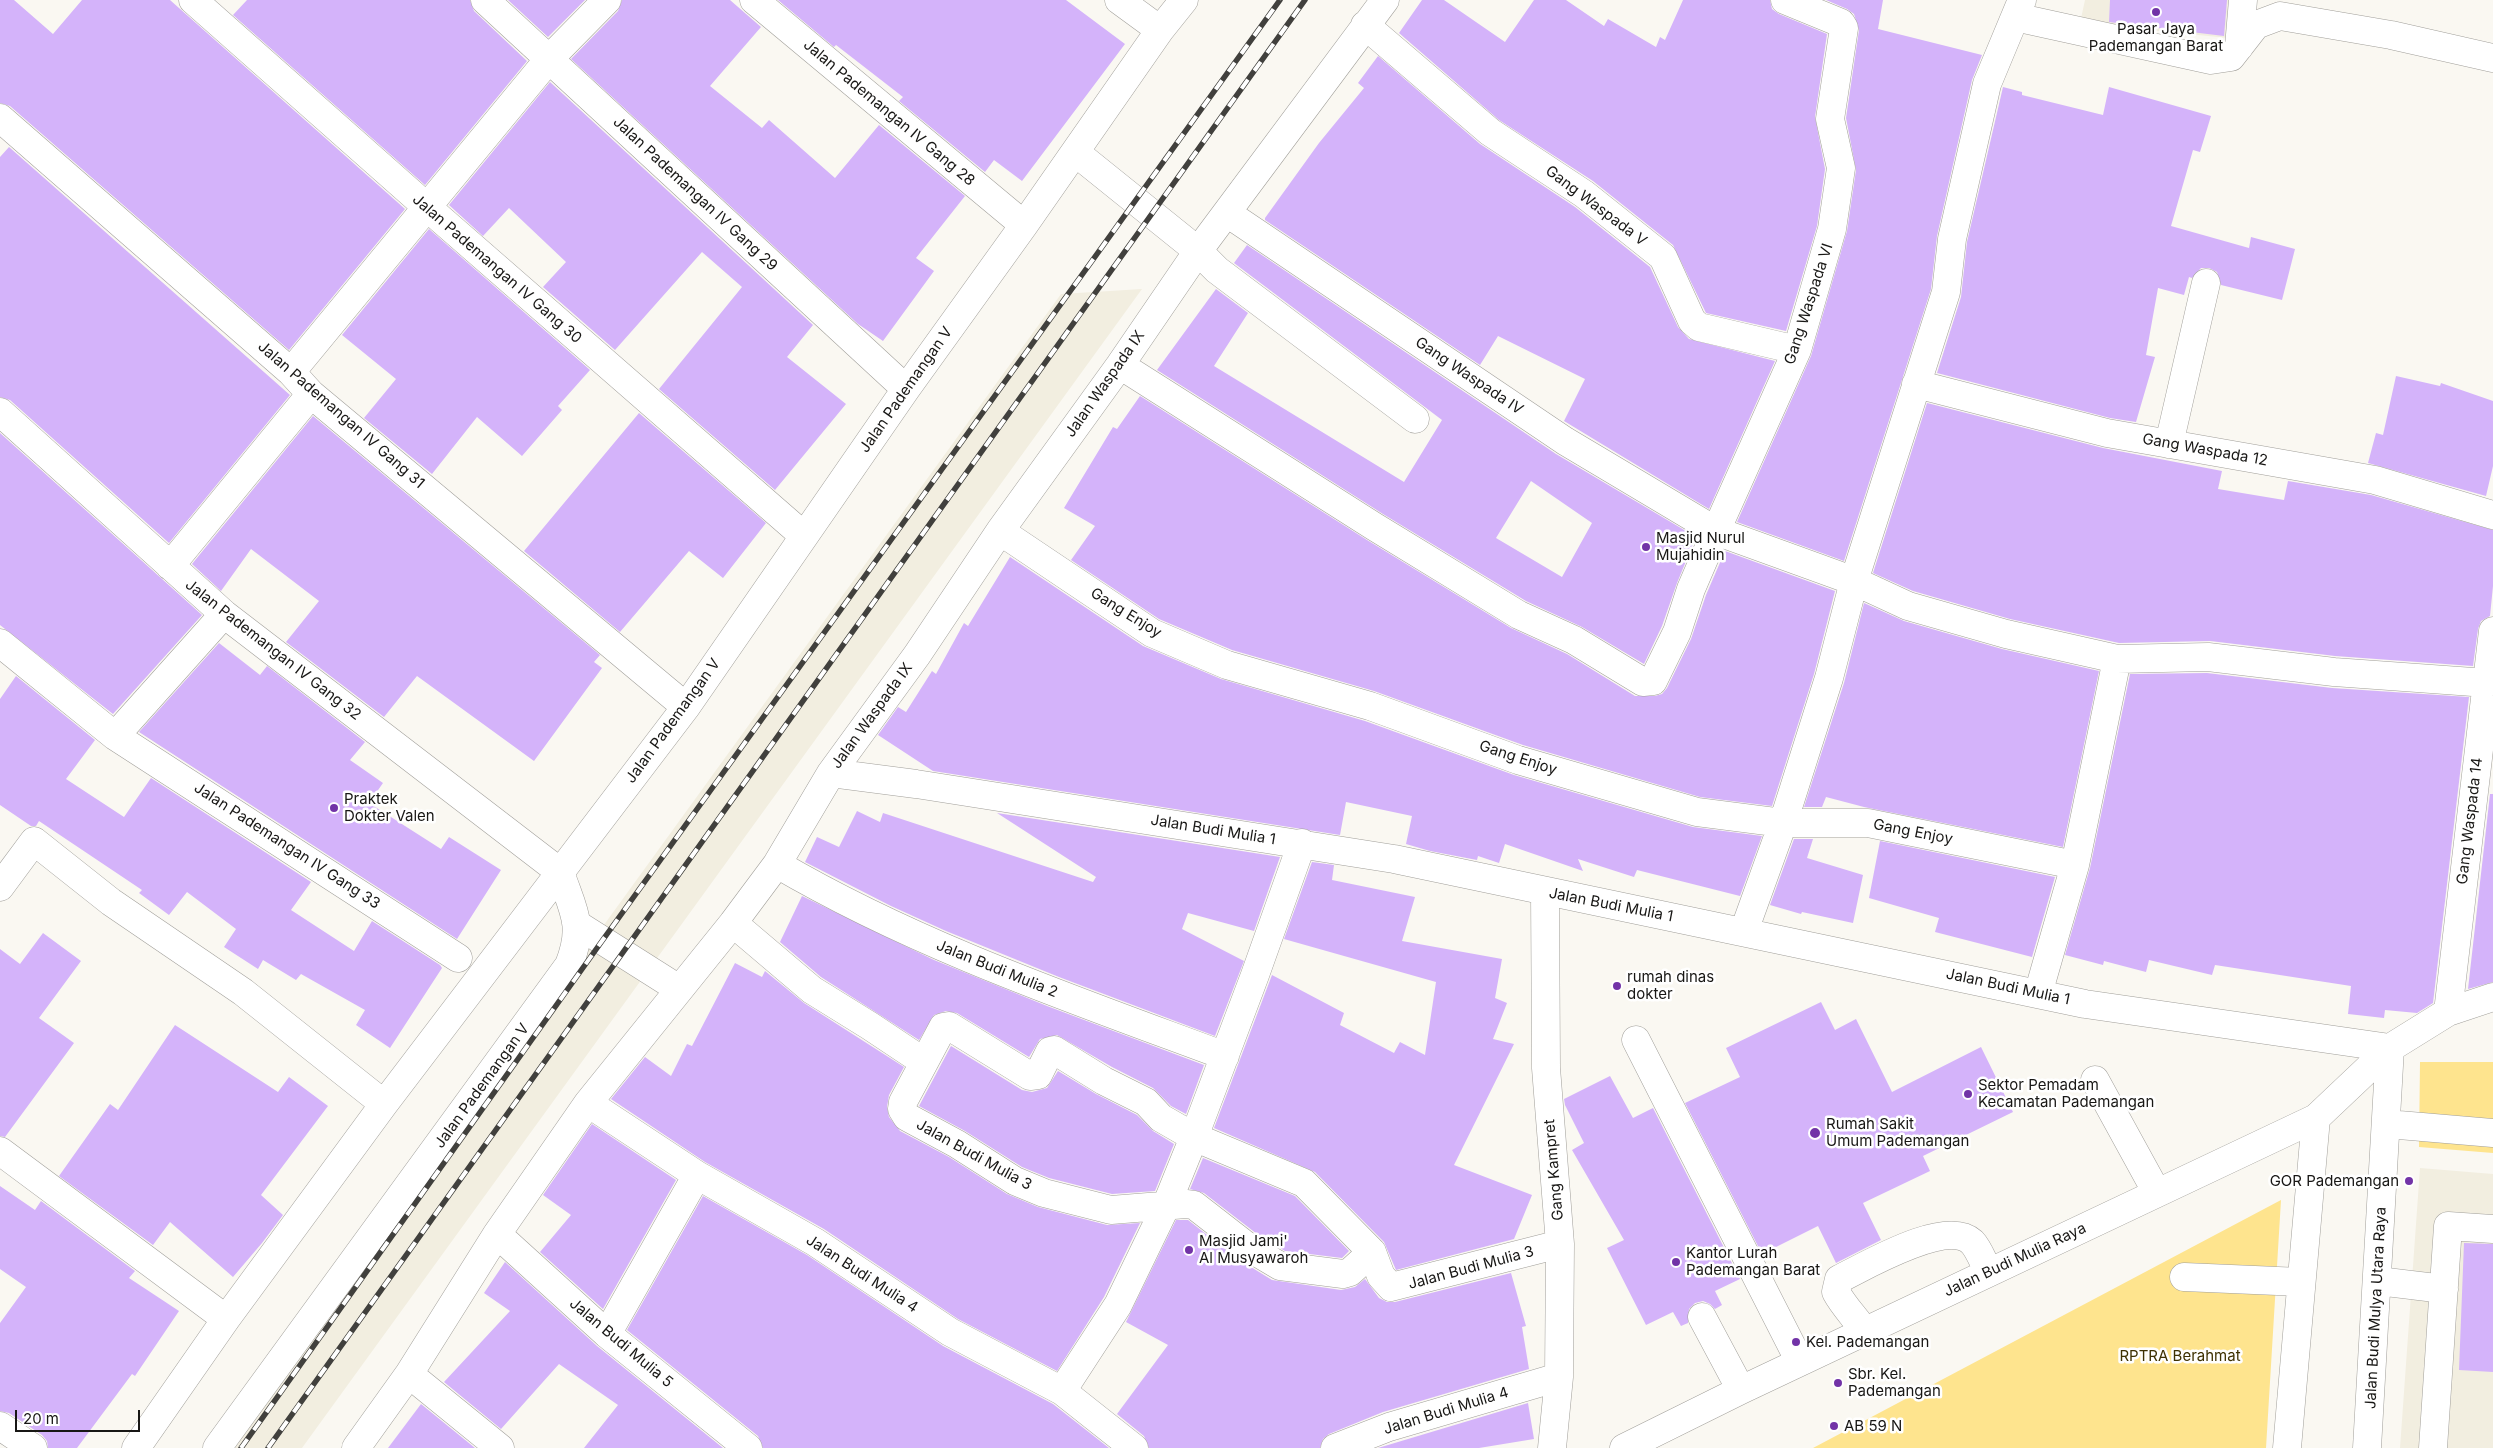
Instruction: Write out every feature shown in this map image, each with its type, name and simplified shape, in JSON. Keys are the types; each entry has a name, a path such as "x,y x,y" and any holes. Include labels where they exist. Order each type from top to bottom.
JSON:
{"street":[{"name":"Jalan Pademangan IV Gang 30","path":"193,0 804,536"},
{"name":"Jalan Pademangan IV Gang 29","path":"485,0 906,388"},
{"path":"291,372 549,59 607,0"},
{"name":"Jalan Pademangan IV Gang 28","path":"754,0 1024,225"},
{"path":"1119,0 1160,30"},
{"name":"Jalan Pademangan V","path":"217,1448 569,964 577,945 578,925 560,872 686,707 906,388 1024,225 1160,30 1184,0"},
{"name":"Jalan Waspada IX","path":"356,1448 409,1374 497,1234 588,1103 733,923 777,864 830,773 917,655 1000,531 1120,365 1198,251 1385,0"},
{"name":"Gang Waspada VI","path":"1120,365 1375,528 1519,615 1574,640 1643,682 1653,681 1678,632 1691,589 1797,350 1832,229 1841,168 1830,119 1844,28 1841,23 1785,0"},
{"path":"2239,47 2243,0"},
{"path":"1744,931 1783,823 1829,678 1854,581 1946,292 1952,239 1987,84 2019,9 2211,60 2231,58 2256,25 2280,16 2391,35 2493,58"},
{"name":"Gang Waspada V","path":"1365,25 1490,132 1584,194 1663,257 1692,321 1699,327 1797,350"},
{"name":"Jalan Pademangan IV Gang 31","path":"0,118 291,372 311,394 686,707"},
{"path":"1075,152 1198,251 1217,270 1414,419"},
{"name":"Gang Waspada IV","path":"1227,213 1564,441 1716,531 1854,581 1908,606 2006,634 2118,659 2208,656 2334,672 2486,683"},
{"path":"2169,444 2206,283"},
{"name":"Gang Waspada 12","path":"1916,384 2107,433 2374,480 2493,515"},
{"path":"170,566 311,394"},
{"name":"Jalan Pademangan IV Gang 32","path":"0,412 224,614 560,872"},
{"name":"Gang Enjoy","path":"1000,531 1152,633 1227,665 1370,706 1518,760 1697,812 1783,823 1868,823 2075,865"},
{"path":"115,736 224,614"},
{"name":"Gang Waspada 14","path":"2448,1012 2493,631"},
{"name":"Jalan Pademangan IV Gang 33","path":"0,643 115,736 458,958"},
{"path":"2038,994 2075,865 2118,659"},
{"name":"Jalan Budi Mulia 1","path":"830,773 916,784 1394,860 1744,931 2095,1006 2390,1048"},
{"path":"0,887 34,840 111,902 243,992 384,1104"},
{"path":"1062,1391 1118,1305 1166,1206 1194,1138 1302,844"},
{"name":"Jalan Budi Mulia 2","path":"777,864 830,895 905,931 1045,988 1224,1056"},
{"path":"136,1448 226,1319 384,1104 560,872"},
{"name":"Gang Kampret","path":"1545,892 1546,1068 1560,1244 1559,1377 1552,1448"},
{"path":"733,923 812,990 924,1062"},
{"path":"578,925 679,989"},
{"name":"Jalan Budi Mulia Raya","path":"1624,1448 1741,1390 2316,1118 2390,1048 2448,1012 2493,997"},
{"name":"Jalan Budi Mulia 3","path":"1372,1252 1350,1272 1343,1274 1287,1268 1248,1247 1194,1205 1111,1210 1044,1193 1015,1181 957,1144 907,1117 902,1108 903,1102 945,1026 1030,1076 1038,1075 1050,1051 1054,1050 1104,1081 1146,1102 1161,1118 1194,1138 1304,1183 1372,1252 1387,1284 1396,1287 1560,1244"},
{"path":"1636,1040 1800,1362"},
{"name":"Jalan Budi Mulya Utara Raya","path":"2368,1448 2390,1048"},
{"path":"2095,1080 2157,1193"},
{"name":"Jalan Budi Mulia 4","path":"588,1103 698,1176 814,1242 950,1332 1062,1391 1134,1448"},
{"path":"2287,1448 2316,1118"},
{"path":"2387,1124 2493,1133"},
{"path":"0,1151 226,1319"},
{"path":"607,1334 698,1176"},
{"path":"2433,1448 2448,1226 2493,1229"},
{"name":"Jalan Budi Mulia 5","path":"497,1234 607,1334 748,1448"},
{"path":"1865,1332 1853,1314 1842,1303 1836,1292 1839,1279 1879,1259 1931,1237 1954,1235 1972,1242 1989,1272"},
{"path":"2184,1276 2301,1282"},
{"path":"2378,1281 2444,1289"},
{"path":"1702,1317 1741,1390"},
{"path":"409,1374 500,1448"},
{"name":"Jalan Budi Mulia 4","path":"1335,1448 1389,1427 1559,1377"},
{"path":"0,1426 33,1448"}],"shaded area":[{"name":"Pasar Jaya Pademangan Barat","path":"2085,0 2230,0 2228,38 2080,23"},
{"path":"1142,289 302,1448 225,1448 1061,294"},
{"path":"2420,1168 2493,1174 2493,1448 2400,1448"}],"green space":[{"path":"2420,1062 2493,1062 2493,1153 2419,1147"},
{"name":"RPTRA Berahmat","path":"2281,1200 2266,1448 1813,1448"}],"building":[{"path":"0,0 14,0 53,34 82,0 170,0 405,209 289,350 10,106 0,103"},
{"path":"247,0 470,0 474,11 527,61 425,185 233,15"},
{"path":"508,0 585,0 548,37"},
{"path":"622,0 730,0 761,27 710,86 762,128 769,120 835,178 879,125 965,196 916,258 934,271 883,341 858,324 571,59 618,11"},
{"path":"778,0 1066,0 1125,44 1022,181 994,160 985,172 899,101 903,97 836,45 834,47"},
{"path":"1422,0 1444,0 1505,42 1534,0 1566,0 1604,26 1608,19 1656,47 1660,37 1665,40 1683,0 1770,0 1772,9 1779,14 1827,34 1815,117 1825,169 1817,226 1786,331 1706,313 1673,245 1593,181 1499,120 1399,33"},
{"path":"1826,0 1883,0 1878,29 1982,55 1972,80 1937,236 1931,289 1844,561 1737,522 1811,356 1847,231 1856,170 1846,118 1859,30 1854,14"},
{"name":"Pasar Jaya Pademangan Barat","path":"2110,0 2227,0 2224,36 2109,22"},
{"path":"1378,56 1480,144 1575,207 1650,267 1678,327 1689,339 1775,361 1709,509 1564,421 1585,379 1498,336 1480,365 1265,220 1319,143 1364,88 1358,83"},
{"path":"550,82 813,325 787,357 846,404 775,490 659,389 742,287 702,252 615,350 543,287 566,262 509,208 483,236 449,205"},
{"path":"2003,87 2022,92 2022,95 2103,115 2109,87 2211,116 2200,152 2193,150 2171,226 2249,248 2251,237 2295,249 2282,300 2221,285 2217,272 2209,268 2201,268 2192,278 2189,277 2184,295 2158,288 2146,355 2155,357 2136,422 2110,418 1937,373 1961,297 1967,242"},
{"path":"9,147 290,395 169,543 10,400 0,397 0,157"},
{"path":"429,229 590,370 558,406 562,410 522,456 477,417 432,474 364,418 396,379 342,335"},
{"path":"1247,245 1556,454 1696,537 1662,626 1644,664 1582,627 1526,601 1383,514 1157,370 1216,289 1248,313 1214,366 1404,482 1442,420 1234,263","holes":["1531,481 1592,523 1562,577 1496,538"]},
{"path":"2396,376 2440,386 2441,383 2493,401 2493,466 2486,496 2368,463 2376,433 2383,435"},
{"path":"1140,396 1367,540 1511,628 1567,654 1635,696 1655,696 1662,694 1667,688 1691,639 1706,595 1725,551 1835,591 1814,674 1772,806 1700,797 1523,745 1374,691 1232,650 1159,619 1071,560 1095,526 1064,508 1113,427 1117,429"},
{"path":"1927,403 2103,448 2222,471 2218,489 2284,500 2288,481 2371,495 2493,530 2493,586 2490,616 2481,621 2478,629 2473,666 2335,656 2210,641 2119,643 2010,619 1913,591 1873,573"},
{"path":"639,413 766,523 723,578 689,551 620,632 524,551"},
{"path":"313,416 600,655 594,662 602,668 534,761 417,676 384,717 286,642 319,601 251,549 221,591 192,564"},
{"path":"0,433 202,615 113,714 0,625"},
{"path":"1010,557 1143,646 1221,679 1365,721 1514,775 1693,827 1762,836 1740,896 1637,870 1634,877 1578,859 1583,871 1505,844 1499,863 1478,856 1477,860 1430,851 1406,844 1412,816 1346,802 1340,835 933,771 878,735 898,707 906,712 932,671 936,674 964,623 968,626"},
{"path":"1864,603 1904,621 2002,649 2099,671 2063,847 1864,807 1826,797 1822,807 1804,807 1844,683"},
{"path":"219,643 260,675 267,666 365,742 350,760 383,783 369,803 441,849 449,837 501,870 457,939 139,732"},
{"path":"2207,673 2332,688 2469,697 2433,1003 2417,1013 2385,1010 2384,1018 2348,1014 2351,986 2215,965 2212,975 2149,960 2146,972 2104,961 2103,965 2065,955 2090,868 2130,674"},
{"path":"16,676 95,740 66,779 124,817 151,778 311,882 291,910 354,951 372,921 440,965 442,968 390,1048 356,1025 365,1010 301,974 296,980 263,960 258,969 224,947 236,929 187,892 169,915 139,893 142,890 39,821 36,826 31,826 0,805 0,699"},
{"path":"2490,794 2493,794 2493,982 2468,989"},
{"path":"857,811 880,822 883,813 1093,882 1096,877 997,813 1280,857 1254,931 1188,913 1182,929 1244,961 1215,1036 1059,977 946,931 891,906 805,862 817,837 839,847"},
{"path":"1794,839 1813,839 1807,858 1863,875 1853,923 1802,912 1801,914 1770,905"},
{"path":"1880,841 2055,877 2032,957 1935,932 1939,918 1869,898"},
{"path":"1312,862 1334,865 1332,880 1415,897 1402,941 1502,959 1495,998 1507,1003 1493,1039 1514,1044 1454,1165 1532,1195 1514,1239 1396,1270 1384,1242 1315,1172 1214,1128 1272,975 1344,1013 1340,1025 1394,1053 1400,1042 1425,1055 1436,982 1284,939"},
{"path":"802,896 934,960 1047,1006 1204,1065 1186,1114 1171,1106 1153,1088 1057,1035 1040,1039 1029,1057 957,1013 946,1011 934,1015 919,1040 821,977 780,942"},
{"path":"43,933 81,961 39,1018 74,1043 5,1137 0,1136 0,949 20,964"},
{"path":"735,963 762,977 765,971 804,1003 904,1067 889,1095 887,1107 889,1117 900,1131 949,1157 1007,1194 1038,1207 1107,1225 1140,1223 1104,1297 1057,1371 958,1319 824,1229 705,1162 611,1099 645,1057 671,1076 687,1044 692,1046"},
{"name":"Rumah Sakit Umum Pademangan","path":"1821,1002 1835,1030 1856,1019 1892,1092 1981,1047 2013,1112 1923,1156 1930,1171 1863,1203 1881,1240 1836,1263 1818,1226 1762,1254 1685,1103 1740,1077 1726,1048"},
{"path":"175,1025 278,1092 289,1077 328,1106 261,1195 283,1215 233,1277 170,1222 153,1245 59,1176 110,1104 118,1110"},
{"path":"951,1046 1022,1090 1032,1092 1047,1088 1058,1071 1096,1094 1137,1115 1153,1131 1174,1144 1155,1191 1112,1194 1049,1178 1022,1167 965,1131 919,1106"},
{"path":"1610,1076 1633,1118 1653,1108 1740,1279 1715,1291 1722,1305 1715,1309 1703,1301 1695,1303 1689,1309 1688,1323 1681,1326 1673,1312 1646,1325 1607,1248 1624,1240 1572,1150 1584,1143 1565,1105 1564,1099"},
{"path":"592,1124 676,1180 603,1309 540,1252 571,1215 543,1195"},
{"path":"1203,1158 1295,1196 1349,1251 1342,1258 1285,1251 1257,1234 1204,1193 1190,1189"},
{"path":"0,1186 35,1210 41,1201 135,1271 129,1278 179,1311 135,1376 132,1374 77,1448 48,1448 47,1441 42,1435 9,1413 0,1411 0,1323 26,1287 0,1269"},
{"path":"703,1196 807,1255 943,1346 1053,1404 1109,1448 763,1448 758,1436 627,1330"},
{"path":"1176,1220 1188,1220 1238,1259 1272,1280 1341,1290 1355,1287 1365,1279 1379,1298 1387,1302 1395,1302 1511,1273 1526,1326 1522,1327 1529,1369 1383,1412 1329,1434 1323,1439 1320,1448 1149,1448 1144,1436 1117,1414 1168,1345 1126,1322"},
{"path":"2464,1243 2493,1244 2493,1372 2459,1370"},
{"path":"505,1262 597,1346 723,1448 584,1448 618,1405 559,1364 501,1429 444,1382 510,1311 484,1293"},
{"path":"1528,1403 1534,1439 1479,1448 1378,1448"},
{"path":"421,1404 475,1448 388,1448"}],"railway":[{"path":"241,1448 602,941 1280,0"},
{"path":"268,1448 1305,0"}],"place":[{"name":"Pasar Jaya Pademangan Barat","path":"2156,12"},
{"name":"Masjid Nurul Mujahidin","path":"1646,547"},
{"name":"Praktek Dokter Valen","path":"334,808"},
{"name":"rumah dinas dokter","path":"1617,986"},
{"name":"Sektor Pemadam Kecamatan Pademangan","path":"1968,1094"},
{"name":"Rumah Sakit Umum Pademangan","path":"1815,1133"},
{"name":"GOR Pademangan","path":"2409,1181"},
{"name":"Masjid Jami' Al Musyawaroh","path":"1189,1250"},
{"name":"Kantor Lurah Pademangan Barat","path":"1676,1262"},
{"name":"Kel. Pademangan","path":"1796,1342"},
{"name":"Sbr. Kel. Pademangan","path":"1838,1383"},
{"name":"AB 59 N","path":"1834,1426"}]}
